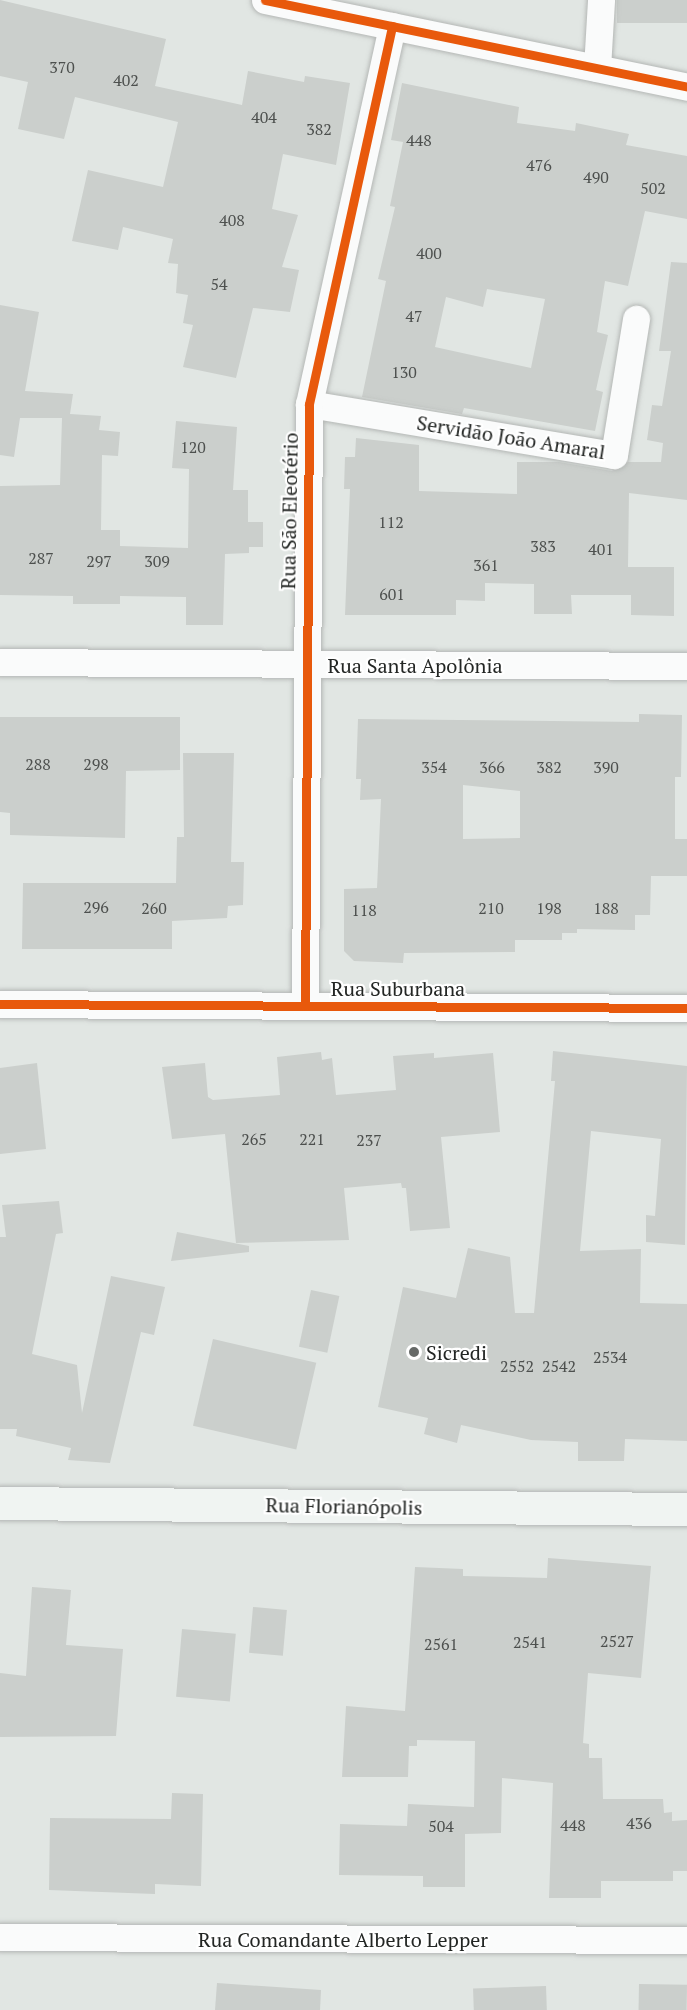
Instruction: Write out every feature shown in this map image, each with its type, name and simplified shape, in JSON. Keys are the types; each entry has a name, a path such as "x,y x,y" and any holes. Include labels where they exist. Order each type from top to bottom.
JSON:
{"main road":[{"name":"Rua Florianópolis","path":"0,1503 687,1509"}],"street":[{"path":"265,0 313,5 392,26 687,87"},
{"path":"597,68 602,0"},
{"name":"Rua São Eleotério","path":"304,1006 304,664 309,404 392,26"},
{"name":"Servidão João Amaral","path":"309,404 614,455 636,319"},
{"name":"Rua Santa Apolônia","path":"0,662 687,666"},
{"name":"Rua Suburbana","path":"0,1004 687,1008"},
{"name":"Rua Comandante Alberto Lepper","path":"0,1937 687,1940"}],"building":[{"path":"0,0 166,39 155,86 242,105 248,71 304,82 305,76 350,83 336,165 283,154 272,209 298,215 282,267 299,270 290,312 253,308 236,378 183,367 193,325 183,323 188,295 176,293 178,264 168,263 173,239 123,227 118,250 72,241 88,170 163,187 178,122 75,97 64,139 18,129 28,82 0,76"},
{"path":"617,0 687,0 687,23 617,23"},
{"path":"402,83 519,107 517,123 575,131 576,123 629,134 626,145 687,156 687,219 645,211 628,286 605,281 597,332 608,335 596,390 603,392 595,431 464,408 462,414 362,397 386,281 378,279 395,207 390,206 403,142 391,140","holes":["487,289 545,299 531,368 435,347 446,297 483,307"]},
{"path":"671,262 687,263 687,500 629,493 628,567 674,567 674,616 631,615 631,595 571,595 572,614 534,614 534,584 485,583 485,601 456,600 456,615 345,615 350,489 344,489 345,457 355,457 356,438 419,445 419,491 517,494 517,462 559,462 612,471 628,462 661,462 663,443 647,440 652,405 662,406 671,351 659,351"},
{"path":"0,305 39,312 25,391 73,394 70,414 101,416 99,430 120,432 118,456 102,455 101,530 120,530 120,546 188,548 189,469 172,468 176,421 237,427 233,490 248,490 248,522 263,522 263,547 249,547 249,553 225,554 223,625 186,625 186,597 120,596 120,604 73,604 73,596 0,595 0,486 60,485 62,418 20,418 14,457 0,455"},
{"path":"639,714 682,715 681,777 675,777 675,839 687,839 687,876 651,876 650,915 635,915 635,930 577,929 577,933 562,933 562,940 515,940 515,952 404,953 403,963 354,961 344,951 344,889 377,888 381,799 360,800 361,779 356,779 358,719 639,722","holes":["463,785 520,791 520,838 463,839"]},
{"path":"0,717 180,717 180,770 126,771 125,838 10,835 10,813 0,812"},
{"path":"183,753 234,753 231,862 244,862 243,905 228,906 227,918 172,921 172,949 22,949 23,883 176,883 177,837 184,837"},
{"path":"553,1051 687,1066 685,1245 646,1242 646,1215 655,1216 661,1139 591,1131 580,1251 641,1249 640,1303 687,1304 687,1441 625,1439 624,1461 578,1461 578,1442 531,1440 461,1425 457,1443 424,1434 428,1418 378,1407 403,1287 456,1298 468,1248 510,1257 515,1313 534,1313 555,1081 551,1081"},
{"path":"321,1052 322,1060 332,1058 336,1095 396,1090 393,1056 434,1053 434,1058 493,1053 500,1132 441,1137 450,1228 410,1231 406,1188 402,1188 401,1183 344,1188 349,1240 236,1243 225,1134 172,1139 162,1067 205,1063 208,1097 213,1100 280,1095 277,1057"},
{"path":"37,1063 46,1149 0,1154 0,1068"},
{"path":"59,1201 63,1233 56,1234 32,1354 77,1365 82,1413 111,1276 165,1287 154,1335 141,1332 110,1463 68,1460 71,1448 16,1436 17,1429 0,1429 0,1237 6,1237 2,1205"},
{"path":"177,1232 249,1246 249,1252 171,1261"},
{"path":"311,1290 339,1296 327,1353 299,1347"},
{"path":"213,1339 316,1363 296,1450 193,1426"},
{"path":"548,1558 651,1566 641,1678 588,1673 583,1743 589,1744 589,1758 602,1758 603,1799 663,1799 664,1813 672,1812 672,1821 687,1820 687,1871 673,1871 673,1881 601,1881 601,1898 549,1898 553,1783 502,1778 501,1833 465,1834 465,1887 423,1887 423,1876 339,1875 340,1824 407,1826 408,1804 474,1807 475,1741 417,1740 417,1746 409,1746 408,1777 342,1777 346,1706 405,1711 415,1567 463,1569 463,1576 547,1578"},
{"path":"32,1587 71,1590 66,1645 123,1649 116,1736 0,1737 0,1673 26,1676"},
{"path":"253,1607 287,1610 283,1656 249,1653"},
{"path":"182,1629 236,1634 230,1701 176,1697"},
{"path":"172,1793 203,1794 201,1886 155,1884 155,1894 49,1890 50,1818 171,1819"},
{"path":"217,1983 321,1990 320,2010 215,2010"},
{"path":"639,1984 687,1985 687,2010 639,2010"},
{"path":"546,1986 547,2010 474,2010 473,1989"}],"cycle path":[{"path":"265,0 687,87"},
{"path":"305,1006 309,404 392,26"},
{"path":"0,1004 687,1008"}],"place":[{"name":"Sicredi","path":"414,1352"}]}
